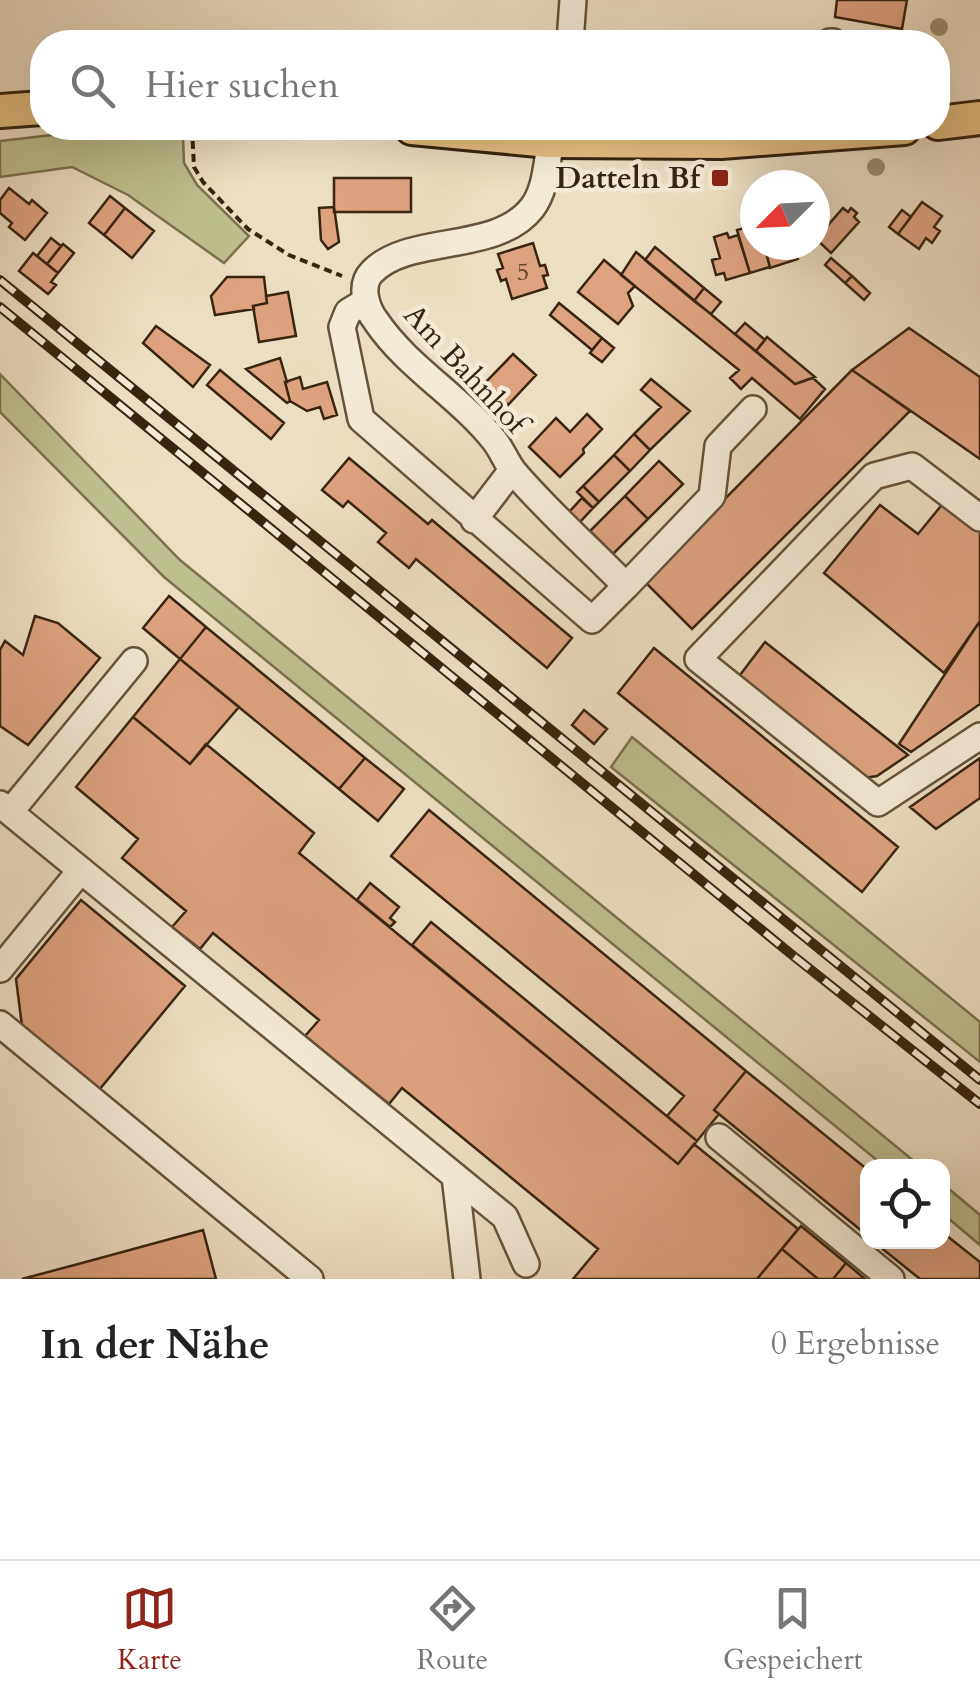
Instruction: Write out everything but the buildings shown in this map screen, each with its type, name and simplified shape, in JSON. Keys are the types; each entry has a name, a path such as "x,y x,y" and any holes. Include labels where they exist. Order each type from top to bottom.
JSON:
{"main road":[{"path":"0,111 30,109"},
{"path":"950,122 980,118"},
{"path":"687,140 755,140"}],"street":[{"path":"571,30 573,0"},
{"path":"551,140 542,190 531,209 493,233 397,257 371,272 366,293 348,312 342,326 361,419 592,620 712,496 718,446 753,410"},
{"name":"Am Bahnhof","path":"366,293 374,318 392,341 494,440 512,470 626,586"},
{"path":"980,518 912,466 874,476 698,659 878,803 980,736"},
{"path":"474,520 512,470"},
{"path":"134,661 5,808 504,1217 526,1264"},
{"path":"0,970 80,870"},
{"path":"0,1024 310,1279"},
{"path":"719,1137 890,1279"},
{"path":"456,1176 467,1279"}],"path":[{"path":"193,140 194,167 203,182 248,229 288,255 366,293"}],"green space":[{"path":"30,138 183,140 184,163 197,185 249,236 224,263 128,195 72,167 0,177 0,141"},
{"path":"0,374 180,560 911,1159 875,1159 164,577 0,412"},
{"path":"632,737 980,1022 980,1062 611,767"},
{"path":"950,1190 980,1215 980,1245 950,1220"}],"railway":[{"path":"0,280 980,1080"},
{"path":"0,307 980,1104"}],"place":[{"name":"Datteln Bf","path":"720,178"}]}
